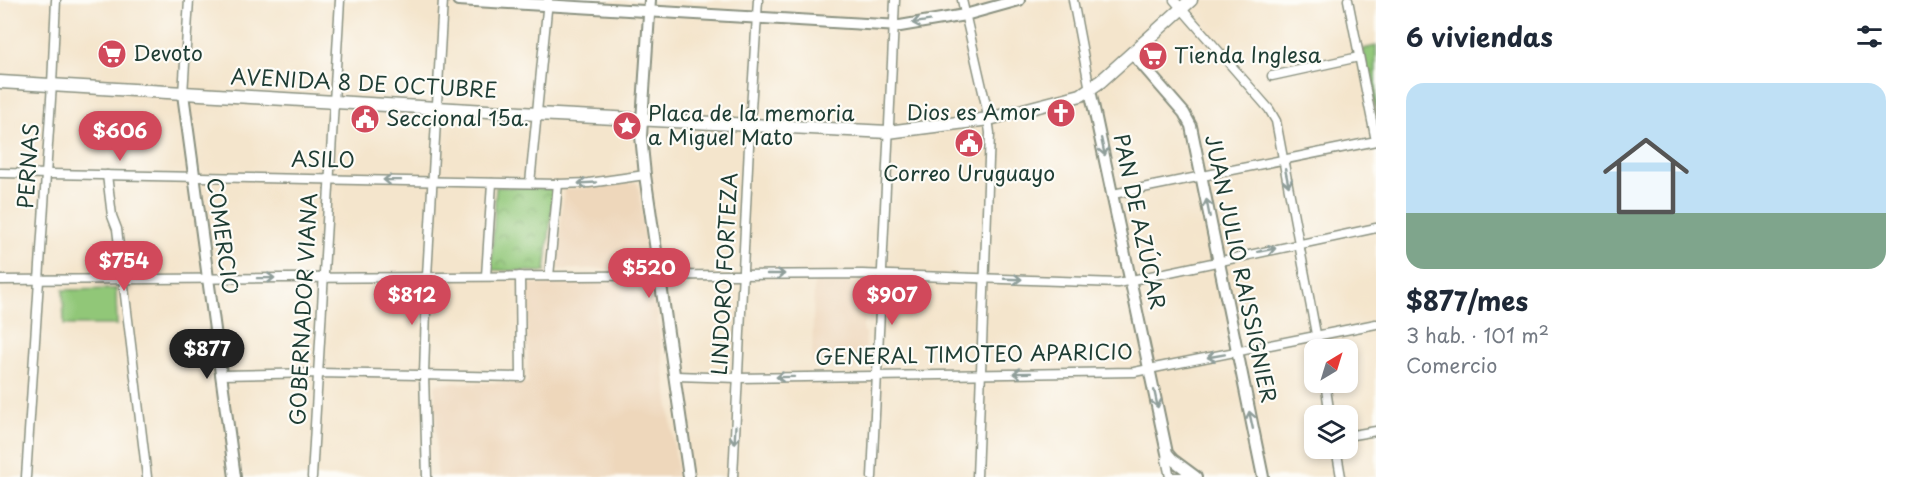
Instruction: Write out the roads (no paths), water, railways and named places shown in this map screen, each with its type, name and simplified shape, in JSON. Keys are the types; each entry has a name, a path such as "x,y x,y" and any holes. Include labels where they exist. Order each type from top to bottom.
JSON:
{"main road":[{"name":"AVENIDA 8 DE OCTUBRE","path":"0,82 888,132 989,119 1064,100 1090,90 1132,53 1182,3"}],"street":[{"name":"PERNAS","path":"26,477 56,0"},
{"name":"COMERCIO","path":"189,0 183,94 235,477"},
{"name":"GOBERNADOR VIANA","path":"312,477 340,0"},
{"path":"427,477 424,375 427,276 443,0"},
{"path":"458,0 649,5 757,18 892,25 965,15 1019,0"},
{"name":"LINDORO FORTEZA","path":"733,477 758,0"},
{"path":"872,477 895,0"},
{"path":"962,0 989,119 976,477"},
{"name":"PAN DE AZÚCAR","path":"1073,0 1167,453"},
{"path":"1113,194 1376,141 1348,0"},
{"path":"530,183 548,3"},
{"path":"1182,3 1269,109 1276,121 1318,339"},
{"path":"649,5 641,136 689,477"},
{"name":"JUAN JULIO RAISSIGNIER","path":"1132,53 1184,113 1191,126 1263,477"},
{"path":"1272,76 1359,57"},
{"name":"ASILO","path":"0,173 558,184 589,183 645,175"},
{"path":"107,175 124,279 147,477"},
{"path":"486,276 492,183"},
{"path":"549,276 558,184"},
{"path":"0,280 881,274 1112,283 1376,228"},
{"path":"221,375 319,373 521,377 520,276"},
{"name":"GENERAL TIMOTEO APARICIO","path":"676,376 738,378 1134,372 1376,324"},
{"path":"1358,434 1376,431"},
{"path":"1167,453 1166,459 1172,477 1195,477"},
{"path":"1167,453 1195,477"},
{"path":"1338,459 1341,477"}],"place":[{"name":"Devoto","path":"112,54"},
{"name":"Tienda Inglesa","path":"1153,56"},
{"name":"Dios es Amor","path":"1061,113"},
{"name":"Seccional 15a.","path":"365,119"},
{"name":"Placa de la memoria a Miguel Mato","path":"627,126"},
{"name":"Correo Uruguayo","path":"969,143"}]}
